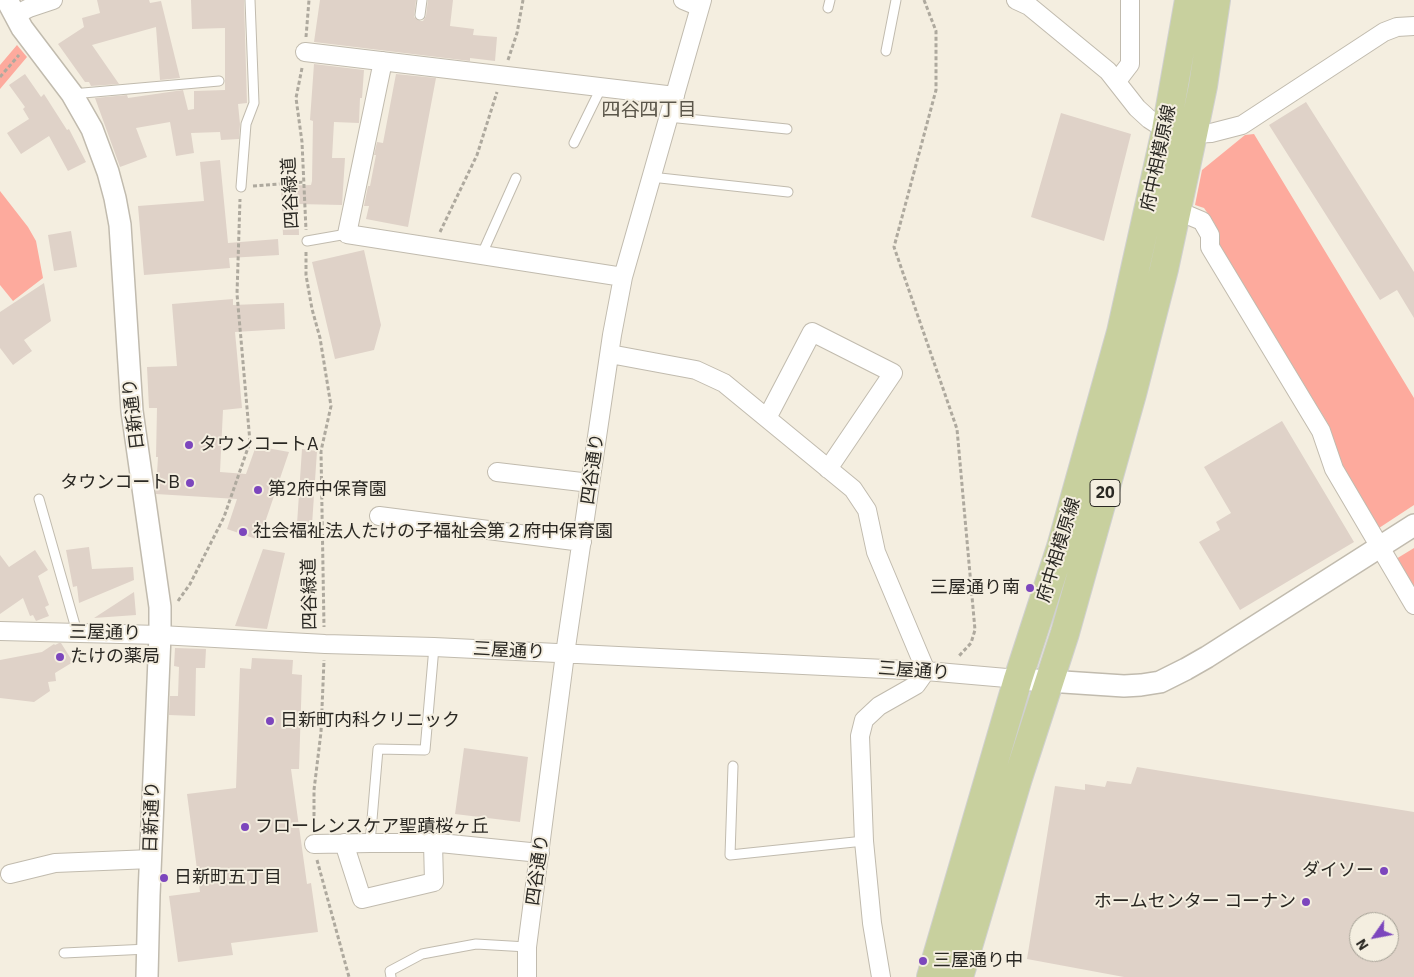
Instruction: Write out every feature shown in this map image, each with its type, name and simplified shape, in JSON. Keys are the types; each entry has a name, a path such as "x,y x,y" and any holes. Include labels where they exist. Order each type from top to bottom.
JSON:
{"main road":[{"name":"府中相模原線","path":"931,977 1018,679 1063,538 1121,332 1166,130 1189,0"},
{"name":"府中相模原線","path":"959,977 1018,778 1050,680 1132,394 1164,268 1193,134 1203,86 1216,0"}],"street":[{"path":"11,8 29,8 53,0"},
{"path":"683,0 701,3"},
{"path":"1117,81 1130,64 1130,0"},
{"path":"1026,2 1108,71 1137,108 1166,130 1193,134 1211,133 1242,125 1384,32 1397,27 1414,26"},
{"name":"四谷通り","path":"527,977 527,947 565,654 623,277 701,3"},
{"name":"日新通り","path":"11,8 32,42 72,94 92,129 100,148 115,198 120,225 132,410 160,607 147,977"},
{"path":"305,52 675,96"},
{"path":"382,61 347,234 623,277"},
{"path":"1176,210 1202,221 1210,235 1210,247 1321,431 1334,469 1414,605"},
{"path":"767,418 812,332 893,373 828,469"},
{"path":"610,354 696,370 724,383 853,489 867,510 876,552 934,672 880,706 864,720 860,736 864,841 872,923 881,977"},
{"path":"496,472 590,483"},
{"path":"379,516 582,542"},
{"path":"1018,679 1124,686 1160,682 1206,657 1414,525"},
{"name":"三屋通り","path":"0,631 160,634 325,644 434,647 934,672 1018,679"},
{"path":"344,844 362,899 434,882 433,843"},
{"path":"314,844 433,843 540,852"},
{"path":"10,874 56,864 151,858"}],"lane":[{"path":"241,187 246,124 254,103 250,0"},
{"path":"420,15 422,0"},
{"path":"886,51 896,0"},
{"path":"72,94 219,81"},
{"path":"574,143 601,88"},
{"path":"668,118 787,129"},
{"path":"651,177 788,192"},
{"path":"482,254 516,178"},
{"path":"307,241 347,234"},
{"path":"39,499 77,632"},
{"path":"370,843 378,749 425,750 434,647"},
{"path":"733,766 730,855 864,841"},
{"path":"391,977 390,971 422,954 476,944 527,947"},
{"path":"64,953 148,949"}],"path":[{"name":"四谷緑道","path":"309,0 305,52 296,98 302,142 307,241 306,275 312,309 320,338 331,406 322,451 325,644 321,732 314,790 314,844 349,977"},
{"path":"433,247 477,155 517,33 523,0"},
{"path":"924,0 936,31 936,90 894,247 957,429 975,630 971,642 934,672"},
{"path":"0,77 12,61 32,42"},
{"path":"175,606 190,584 224,517 250,442 237,294 241,187 304,182"}],"shaded area":[{"path":"17,45 27,57 0,89 0,65"},
{"path":"1254,134 1414,398 1414,505 1379,528 1339,464 1328,424 1218,243 1215,224 1204,208 1195,205 1202,170 1245,135"},
{"path":"0,191 28,227 36,241 43,278 13,301 0,285"},
{"path":"1414,548 1414,588 1396,559"}],"building":[{"path":"97,0 149,0 150,3 161,1 180,78 160,80 156,27 92,45 119,84 91,86 89,82 85,82 58,44 84,27 82,18 100,13"},
{"path":"191,0 244,0 247,103 238,104 239,139 221,140 220,132 191,133 194,153 176,156 170,122 136,128 147,157 120,167 95,98 127,95 128,98 183,90 188,110 194,109 194,91 225,90 225,28 192,29"},
{"path":"320,0 416,0 414,17 423,21 426,16 428,0 453,0 450,26 474,29 473,35 497,37 495,61 470,58 470,61 314,42"},
{"path":"314,64 364,70 359,123 334,122 332,158 345,158 342,205 298,204 299,235 283,235 281,186 311,185 312,181 313,121 310,120"},
{"path":"25,74 41,97 44,94 67,130 69,129 86,162 68,171 49,136 21,154 7,133 29,119 23,109 25,107 9,85"},
{"path":"396,74 436,78 408,227 366,219 369,206 364,206 368,186 370,186 377,142 383,143"},
{"path":"1306,102 1414,272 1414,318 1397,290 1380,300 1269,125"},
{"path":"1061,113 1131,134 1104,241 1031,217"},
{"path":"220,160 228,243 278,239 279,255 229,258 230,268 144,275 138,206 204,201 200,162"},
{"path":"71,231 77,267 54,271 48,235"},
{"path":"364,250 381,325 374,350 335,359 312,262"},
{"path":"44,283 51,321 24,340 32,351 13,365 0,348 0,312"},
{"path":"233,299 233,305 284,303 285,329 235,332 242,408 223,410 220,472 246,474 256,446 289,452 259,540 227,529 237,499 156,494 158,457 156,457 157,408 149,408 147,367 177,366 172,304"},
{"path":"1282,421 1354,542 1240,610 1199,542 1220,530 1216,522 1231,513 1204,467"},
{"path":"302,449 317,451 312,525 297,524"},
{"path":"89,547 92,569 133,567 134,580 79,603 77,586 73,587 66,550"},
{"path":"263,549 285,553 267,629 235,626"},
{"path":"35,550 48,570 38,576 49,605 45,607 49,616 36,621 33,615 30,616 23,598 0,614 0,555 9,567"},
{"path":"134,592 136,615 94,618"},
{"path":"61,643 73,662 55,673 56,681 48,682 50,691 34,702 0,698 0,660 42,652"},
{"path":"175,648 206,649 205,668 196,668 195,716 169,715 170,696 178,696 179,667 174,666"},
{"path":"252,658 293,660 292,674 302,675 299,769 291,769 307,884 311,883 318,932 231,943 233,955 178,962 169,896 200,892 187,794 236,788 240,668 251,669"},
{"path":"464,748 528,757 520,822 455,814"},
{"path":"1137,767 1414,812 1414,977 1124,977 1027,959 1055,786 1085,790 1085,784 1105,787 1107,781 1131,784"}],"place":[{"name":"タウンコートA","path":"189,445"},
{"name":"タウンコートB","path":"190,483"},
{"name":"第2府中保育園","path":"258,490"},
{"name":"社会福祉法人たけの子福祉会第２府中保育園","path":"243,532"},
{"name":"三屋通り南","path":"1030,588"},
{"name":"たけの薬局","path":"60,657"},
{"name":"日新町内科クリニック","path":"270,721"},
{"name":"フローレンスケア聖蹟桜ヶ丘","path":"245,827"},
{"name":"ダイソー","path":"1384,871"},
{"name":"日新町五丁目","path":"164,878"},
{"name":"ホームセンター コーナン","path":"1306,902"},
{"name":"三屋通り中","path":"923,961"}],"district":[{"name":"四谷四丁目","path":"649,111"}]}
